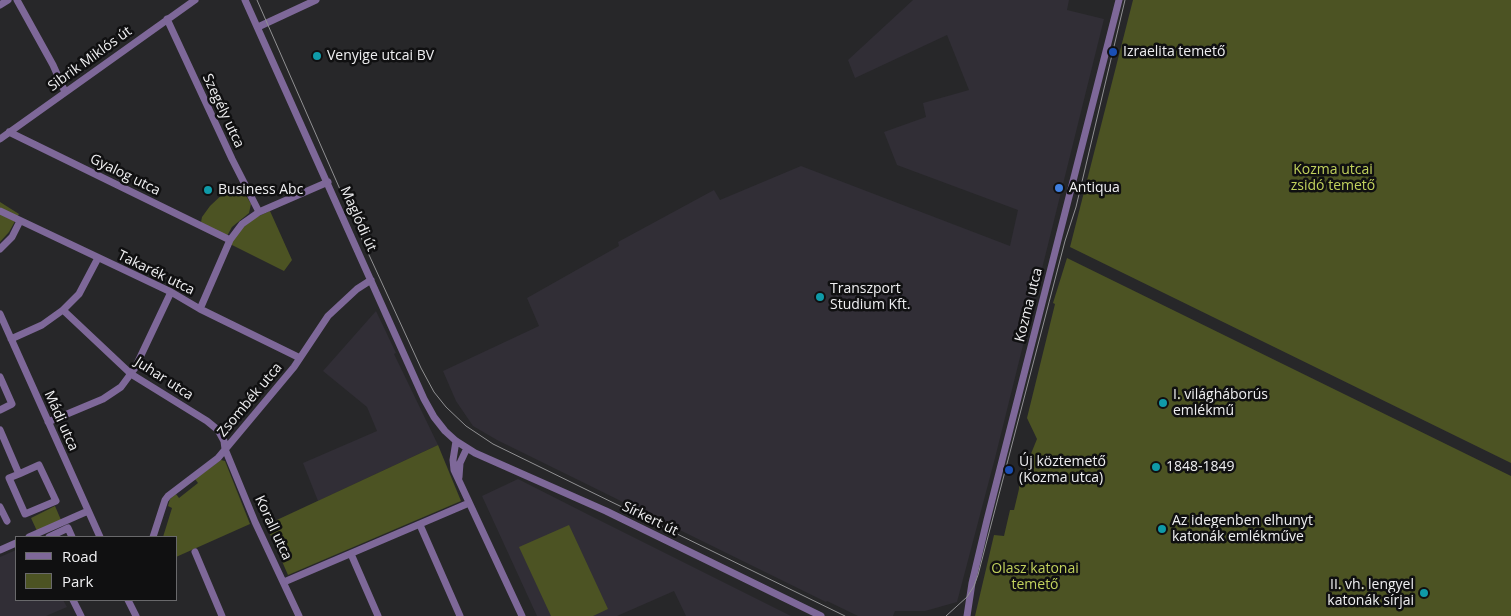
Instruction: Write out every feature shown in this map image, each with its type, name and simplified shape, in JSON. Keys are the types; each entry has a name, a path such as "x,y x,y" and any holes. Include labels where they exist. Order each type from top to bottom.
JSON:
{"street":[{"path":"0,5 8,0"},
{"path":"17,0 53,65 65,92"},
{"name":"Sibrik Miklós út","path":"0,139 195,0"},
{"name":"Maglódi út","path":"245,0 424,399 439,424 456,441 467,448"},
{"path":"258,27 316,0"},
{"name":"Kozma utca","path":"967,616 972,583 987,520 1119,0"},
{"name":"Szegély utca","path":"167,19 232,159 259,212"},
{"name":"Gyalog utca","path":"9,132 230,240"},
{"path":"200,309 230,240 242,224 259,212 328,182"},
{"name":"Takarék utca","path":"0,211 171,292 200,309 300,358"},
{"path":"0,249 12,237 20,220"},
{"path":"11,339 42,325 63,310 78,294 98,258"},
{"name":"Zsombék utca","path":"153,536 168,496 218,458 294,367 319,328 334,309 357,289 371,280"},
{"path":"48,422 103,399 121,387 131,374 171,292"},
{"name":"Juhar utca","path":"63,310 131,374 214,426 224,441 225,449"},
{"name":"Mádi utca","path":"0,314 100,536"},
{"path":"0,377 12,404 0,410"},
{"path":"0,430 19,474"},
{"path":"456,441 453,465 522,616"},
{"path":"460,482 459,468 467,448"},
{"name":"Sírkert út","path":"467,448 606,511 821,616"},
{"name":"Korall utca","path":"225,449 255,522 299,616"},
{"path":"39,464 56,501 26,514 9,478 19,474 39,464"},
{"path":"284,582 470,503"},
{"path":"0,507 7,522"},
{"path":"31,536 88,510"},
{"path":"420,525 460,616"},
{"path":"51,536 68,528 72,536"},
{"path":"0,550 15,543"},
{"path":"195,552 222,616"},
{"path":"351,554 378,616"},
{"path":"74,601 81,616"},
{"path":"128,601 136,616"}],"shaded area":[{"path":"913,0 1069,0 1067,10 1104,19 995,458 957,602 925,611 895,611 893,616 858,616 497,440 473,426 456,401 443,371 539,326 527,298 619,246 618,242 714,190 720,200 801,166 1010,246 1018,210 897,165 884,132 926,117 923,103 969,90 947,35 855,78 848,60"},
{"path":"376,311 396,353 394,354 438,445 318,501 303,463 377,431 367,407 323,371"},
{"path":"518,479 791,616 686,616 674,591 617,616 537,616 482,496"},
{"path":"15,550 15,601 64,601 67,607 46,616 0,616 0,557"}],"green space":[{"name":"Kozma utcai zsidó temető","path":"1133,0 1511,0 1511,463 1070,247"},
{"path":"239,184 251,204 249,213 232,227 227,236 201,222 202,217 210,206 229,188"},
{"path":"0,202 19,214 9,232 0,242"},
{"path":"270,211 292,260 284,271 230,244 235,235 250,220"},
{"name":"Olasz katonai temető","path":"1067,258 1511,476 1511,616 975,616 994,535 1004,536 1010,510 1014,510 1019,483 1037,439 1027,418 1055,304 1053,303"},
{"path":"438,445 461,501 288,575 266,525"},
{"path":"221,460 225,461 250,524 178,556 178,536 163,536 172,508 168,506 170,499 176,494 179,498 198,483 195,479"},
{"path":"55,506 61,520 37,531 31,518"},
{"path":"569,525 608,609 593,616 551,616 519,547"}],"tram line":[{"path":"257,0 364,244 421,368 434,392 446,407 466,426 493,444 845,616"},
{"path":"946,616 967,597 978,575 1065,241 1076,207 1125,0"}],"place":[{"name":"Izraelita temető","path":"1113,52"},
{"name":"Venyige utcai BV","path":"317,56"},
{"name":"Antiqua","path":"1059,188"},
{"name":"Business Abc","path":"208,190"},
{"name":"Transzport Studium Kft.","path":"820,297"},
{"name":"I. világháborús emlékmű","path":"1163,403"},
{"name":"1848-1849","path":"1156,467"},
{"name":"Új köztemető (Kozma utca)","path":"1009,470"},
{"name":"Az idegenben elhunyt katonák emlékműve","path":"1162,529"},
{"name":"II. vh. lengyel katonák sírjai","path":"1424,593"}]}
